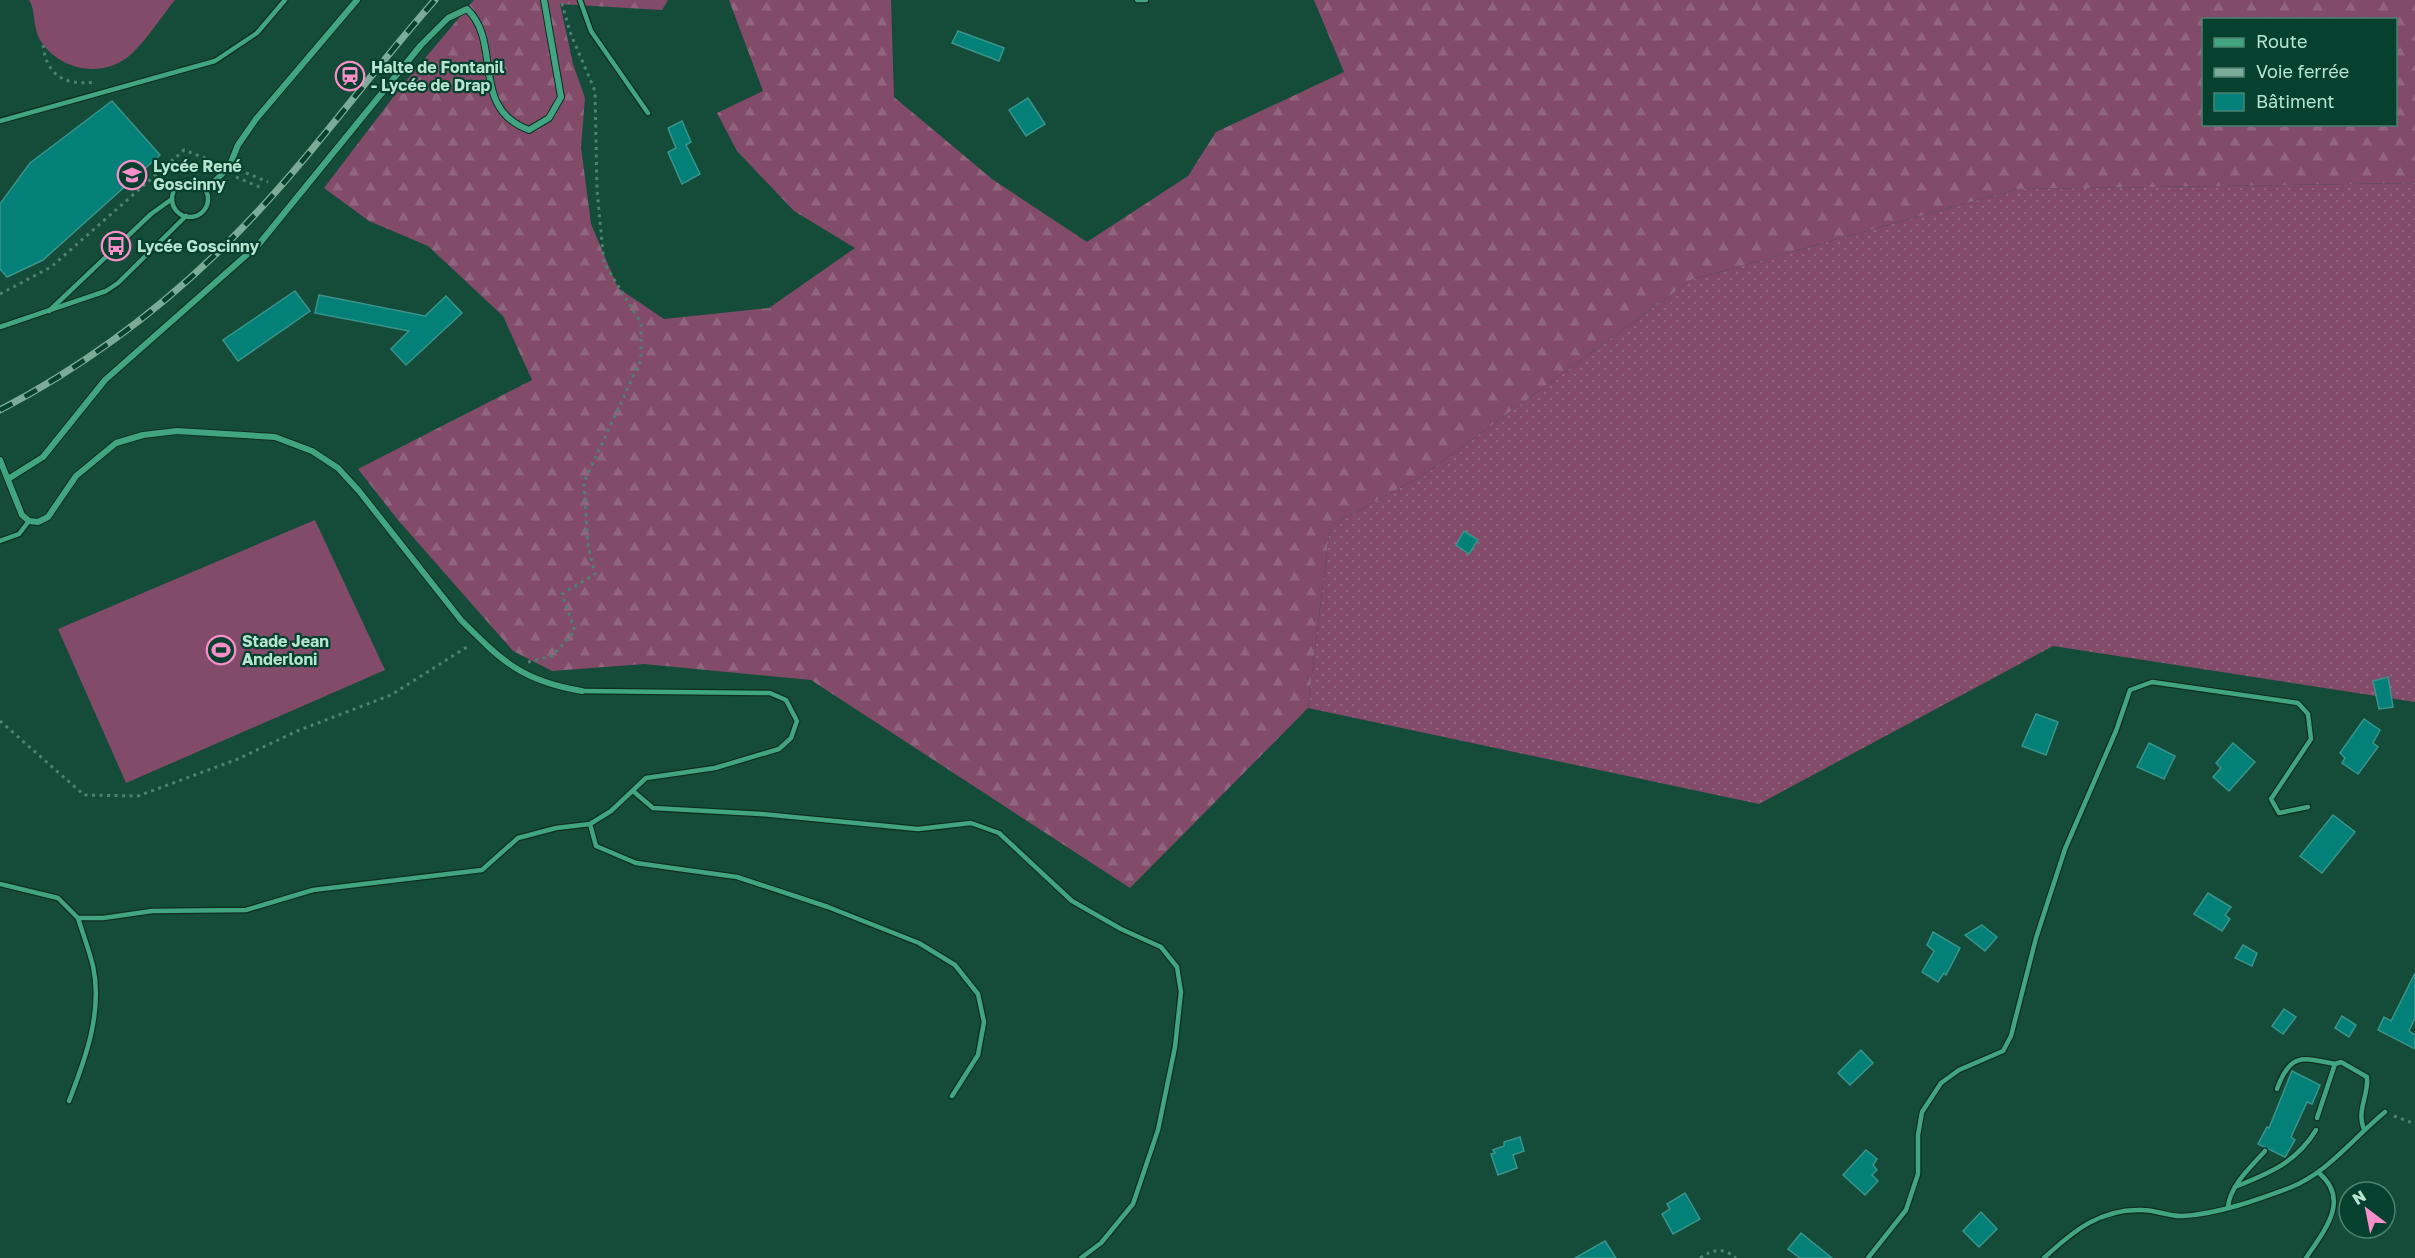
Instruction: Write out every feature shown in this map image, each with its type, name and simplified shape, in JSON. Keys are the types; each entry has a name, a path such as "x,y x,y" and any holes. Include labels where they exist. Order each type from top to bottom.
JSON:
{"street":[{"path":"206,190 229,167 238,145 256,119 357,0"},
{"path":"8,479 43,457 105,380 259,244 421,45 448,18 467,9 478,19 495,103 513,124 529,130 549,118 561,97 544,0"},
{"path":"0,460 22,515 28,521 38,522 48,517 76,476 116,443 143,435 177,431 275,437 312,451 338,468 359,490 461,620 480,639 512,667 549,686 582,691"}],"lane":[{"path":"0,121 215,61 257,33 285,0"},
{"path":"580,0 591,31 648,113"},
{"path":"1137,0 1146,0"},
{"path":"0,327 47,313 93,297 118,283 186,216 202,212 208,202 206,190 197,182 185,181 176,188 172,199 151,214 47,313"},
{"path":"172,199 176,210 186,216"},
{"path":"0,541 20,534 28,521"},
{"path":"1868,1258 1906,1210 1918,1174 1918,1135 1922,1112 1941,1083 1959,1070 2003,1051 2012,1036 2036,938 2065,849 2116,731 2130,690 2152,682 2298,703 2308,714 2311,739 2271,799 2279,813 2308,807"},
{"path":"78,918 103,918 152,911 246,910 313,890 482,870 518,838 556,828 590,824 611,812 646,778 715,768 779,749 791,738 797,722 786,700 770,693 582,691"},
{"path":"633,791 653,808 739,812 918,829 971,823 999,833 1072,901 1121,929 1161,947 1177,967 1181,992 1175,1047 1158,1130 1133,1204 1101,1242 1081,1258"},
{"path":"590,824 596,846 636,863 737,877 828,907 919,943 955,965 978,994 984,1022 978,1055 952,1096"},
{"path":"0,884 57,898 78,918 93,969 94,1014 86,1058 69,1101"},
{"path":"2277,1089 2287,1067 2298,1060 2306,1057 2335,1064 2342,1062 2367,1077 2368,1086 2361,1109 2364,1129"},
{"path":"2317,1118 2335,1064"},
{"path":"2044,1258 2071,1233 2087,1223 2121,1210 2145,1210 2182,1216 2228,1207 2291,1187 2319,1173 2385,1112"},
{"path":"2235,1187 2292,1160 2305,1148 2316,1130"},
{"path":"2228,1207 2229,1197 2235,1187 2265,1151"},
{"path":"2306,1258 2328,1225 2335,1201 2330,1182 2319,1173"}],"path":[{"path":"512,667 552,656 575,631 562,594 595,574 588,546 584,482 641,360 641,323 604,263 597,190 595,91 570,32 561,0"},
{"path":"43,45 47,65 54,75 78,84 95,81"},
{"path":"0,294 51,267 184,150 229,167"},
{"path":"245,173 268,182"},
{"path":"234,176 262,188"},
{"path":"0,721 84,795 138,796 238,759 297,731 391,695 480,639"},
{"path":"2385,1112 2415,1124"},
{"path":"1700,1258 1713,1250 1724,1249 1736,1258"}],"green space":[{"path":"29,0 175,0 134,52 117,64 94,69 70,65 50,52 39,38"},
{"path":"474,0 668,0 662,10 560,4 573,64 585,98 581,147 591,224 618,288 664,319 769,308 855,248 794,211 737,151 717,113 763,91 729,0 891,0 894,97 992,179 1087,242 1188,176 1216,132 1344,72 1314,0 2415,0 2415,183 2017,189 1691,280 1422,476 1330,526 1308,708 1130,888 811,680 644,664 552,671 513,651 398,520 358,469 532,380 503,316 428,246 369,221 324,188 401,87"},
{"path":"2415,183 2415,702 2053,646 1759,804 1308,708 1330,526 1422,476 1691,280 2017,189"},
{"name":"Stade Jean Anderloni","path":"315,520 385,670 126,783 58,629"}],"building":[{"path":"958,31 1004,48 999,61 952,43"},
{"path":"1028,98 1045,124 1026,136 1009,110"},
{"path":"112,101 160,155 43,260 7,277 0,269 0,204 30,163"},
{"path":"682,121 691,142 686,145 700,174 682,184 668,152 676,148 668,128"},
{"path":"295,291 310,311 238,361 223,340"},
{"path":"319,295 425,316 446,296 462,313 406,365 391,349 409,331 315,313"},
{"path":"1464,531 1478,540 1469,554 1456,545"},
{"path":"2388,677 2393,707 2379,709 2373,681"},
{"path":"2036,714 2058,722 2046,755 2022,746"},
{"path":"2364,719 2380,730 2373,743 2378,747 2358,774 2342,763 2345,758 2340,753"},
{"path":"2149,743 2175,756 2164,779 2137,767"},
{"path":"2233,743 2255,762 2229,791 2213,777 2221,768 2216,763"},
{"path":"2333,815 2355,832 2322,873 2300,856"},
{"path":"2208,893 2231,907 2225,915 2230,919 2222,931 2194,914"},
{"path":"1982,925 1997,937 1985,951 1965,935"},
{"path":"1933,932 1960,948 1946,975 1944,973 1938,982 1922,972 1934,951 1927,945"},
{"path":"2243,945 2257,953 2252,966 2235,958"},
{"path":"2415,973 2415,1018 2409,1031 2415,1035 2415,1049 2378,1030 2384,1017 2391,1021"},
{"path":"2284,1009 2296,1017 2283,1034 2272,1026"},
{"path":"2342,1016 2356,1025 2349,1037 2335,1028"},
{"path":"1861,1050 1873,1063 1850,1085 1838,1073"},
{"path":"2292,1071 2320,1085 2312,1104 2307,1102 2291,1137 2295,1140 2285,1157 2258,1144 2267,1127 2269,1128"},
{"path":"1520,1137 1524,1151 1513,1155 1517,1168 1498,1175 1491,1154 1495,1153 1493,1150 1504,1146 1504,1142"},
{"path":"1866,1150 1877,1159 1873,1165 1877,1170 1872,1175 1878,1181 1865,1195 1843,1175"},
{"path":"1685,1193 1700,1219 1673,1234 1662,1214 1670,1209 1667,1204"},
{"path":"1981,1212 1997,1229 1979,1247 1963,1231"},
{"path":"1801,1233 1832,1258 1800,1258 1788,1249"},
{"path":"1605,1241 1616,1258 1575,1258"}],"railway":[{"path":"0,410 67,371 130,328 218,253 294,171 435,0"}],"place":[{"name":"Halte de Fontanil - Lycée de Drap","path":"350,76"},
{"name":"Lycée René Goscinny","path":"132,175"},
{"name":"Lycée Goscinny","path":"116,246"},
{"name":"Stade Jean Anderloni","path":"221,650"}]}
